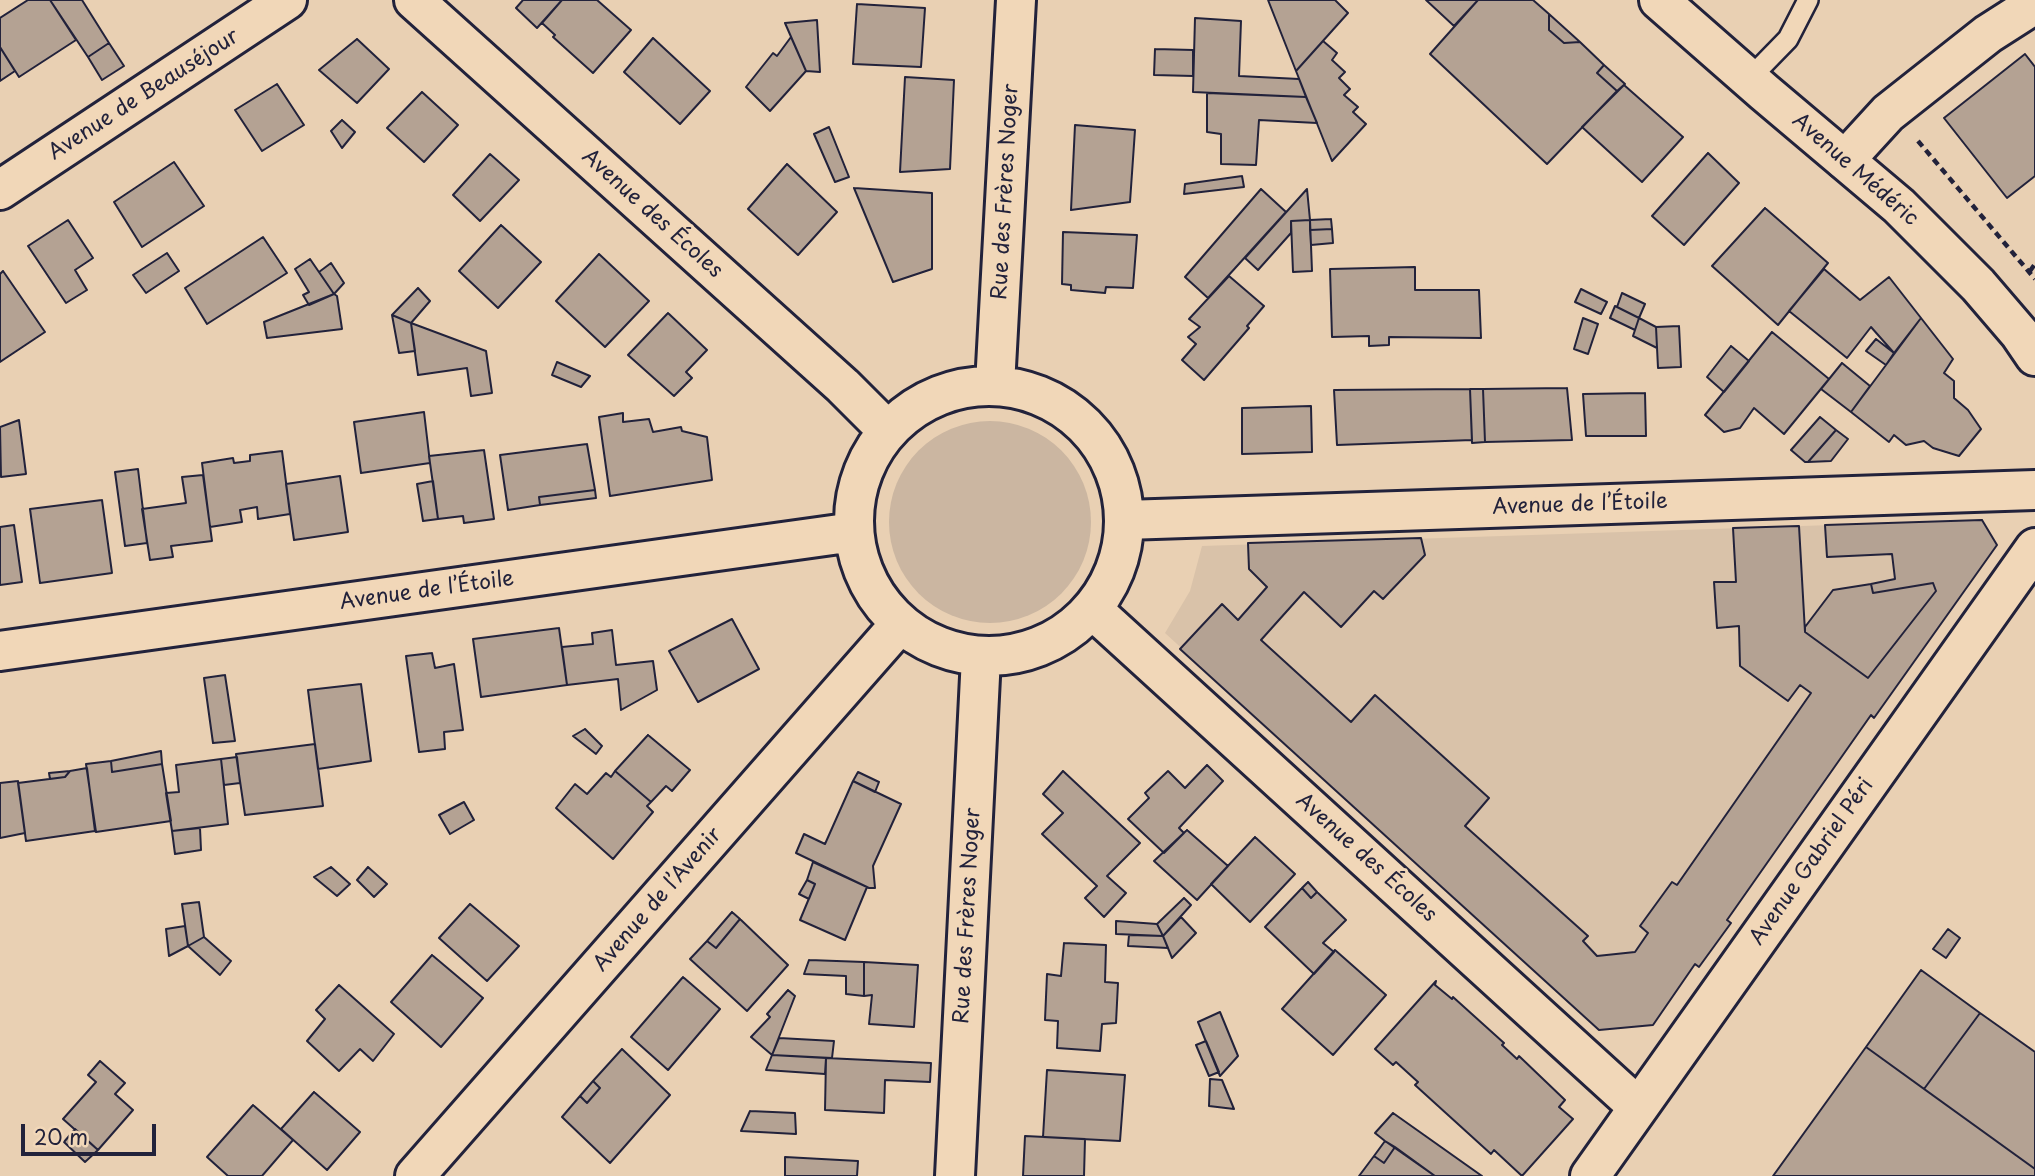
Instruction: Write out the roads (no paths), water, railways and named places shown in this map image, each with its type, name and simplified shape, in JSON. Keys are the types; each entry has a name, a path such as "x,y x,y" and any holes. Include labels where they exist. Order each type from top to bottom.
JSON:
{"street":[{"name":"Avenue de Beauséjour","path":"0,190 287,0"},
{"name":"Avenue des Écoles","path":"414,0 843,386 887,430"},
{"name":"Rue des Frères Noger","path":"995,385 1016,0"},
{"name":"Avenue Médéric","path":"1659,0 1899,206 1978,285 2035,356"},
{"path":"1845,160 1888,113 1985,17 2016,0"},
{"path":"1985,17 2035,4"},
{"path":"995,385 1036,393 1072,413 1100,442 1119,479 1125,520 1122,552 1111,582 1093,610 1061,637 1022,653 981,657 937,647 900,624 877,597 861,566 854,532 856,495 867,461 887,430 918,405 956,389 995,385"},
{"name":"Avenue de l’Étoile","path":"1125,520 2035,490"},
{"name":"Avenue de l’Étoile","path":"0,652 854,532"},
{"name":"Avenue Gabriel Péri","path":"1590,1176 2035,548"},
{"name":"Avenue des Écoles","path":"1093,610 1638,1107"},
{"name":"Avenue de l’Avenir","path":"415,1176 900,624"},
{"name":"Rue des Frères Noger","path":"955,1176 981,657"}],"lane":[{"path":"1749,79 1788,39 1808,0"}]}
